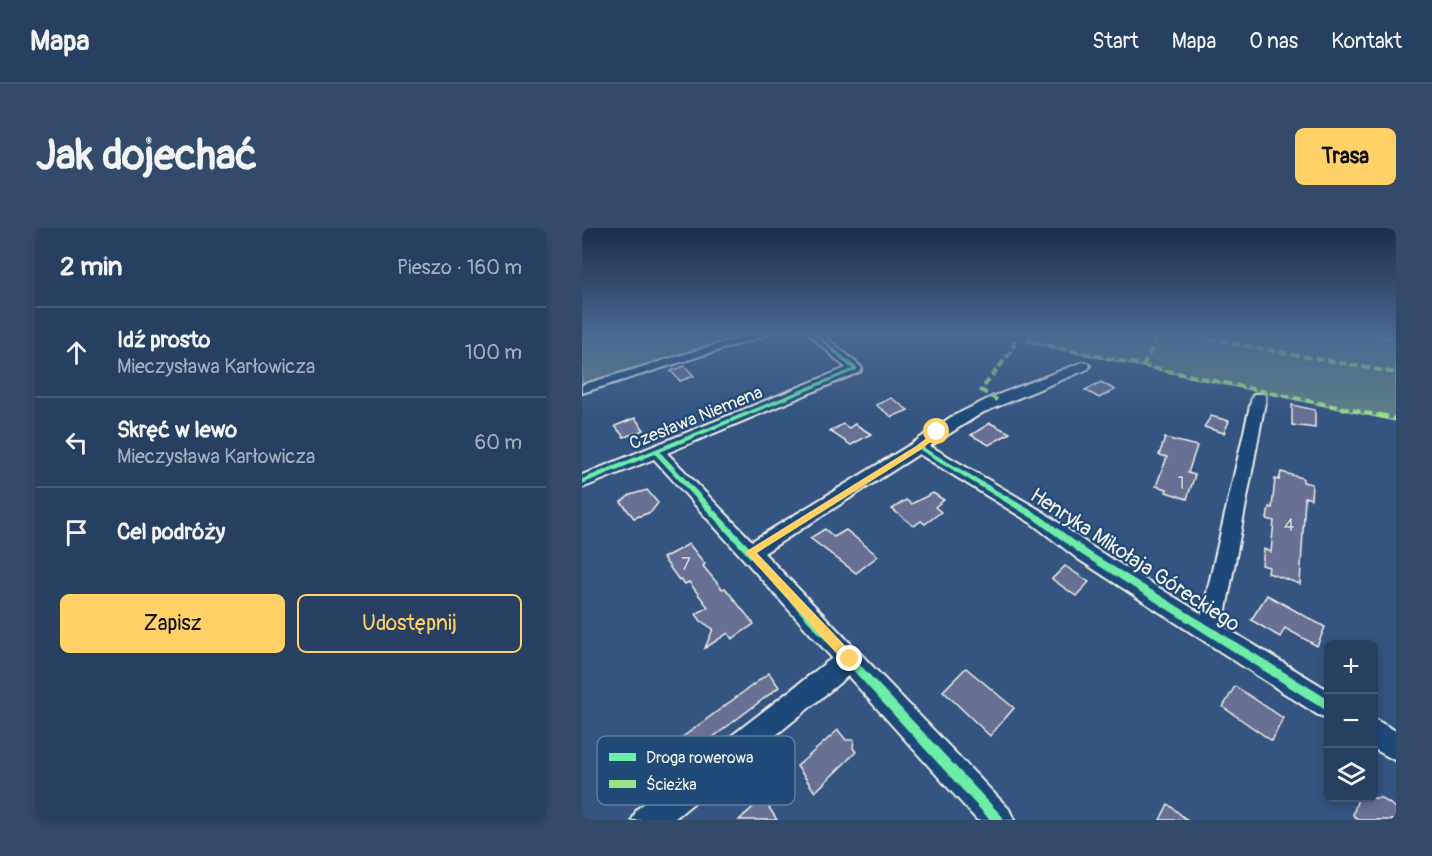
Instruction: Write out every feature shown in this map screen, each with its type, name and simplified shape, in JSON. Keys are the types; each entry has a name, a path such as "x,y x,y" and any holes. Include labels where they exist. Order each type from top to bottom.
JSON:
{"street":[{"path":"582,389 669,363"},
{"name":"Czesława Niemena","path":"582,482 855,369 847,363"},
{"path":"750,552 919,447 942,428 998,400 1083,366"},
{"path":"1210,630 1259,397"},
{"name":"Henryka Mikołaja Góreckiego","path":"919,447 1038,518 1085,553 1324,702"},
{"path":"656,452 998,820"},
{"path":"753,736 850,659"},
{"path":"1378,736 1396,747"},
{"path":"648,820 667,805"}],"green space":[{"path":"582,363 660,363 582,387"},
{"path":"1123,363 1396,363 1396,421"}],"building":[{"path":"685,366 694,376 680,381 671,371"},
{"path":"1101,382 1115,390 1099,398 1085,390"},
{"path":"891,398 908,410 892,417 876,405"},
{"path":"1292,405 1315,410 1315,428 1292,425"},
{"path":"1211,416 1229,421 1224,433 1204,427"},
{"path":"635,418 644,430 624,437 615,426"},
{"path":"990,423 1010,433 989,445 971,435"},
{"path":"843,424 849,428 855,424 871,434 851,445 830,431"},
{"path":"1165,438 1197,446 1188,473 1195,475 1187,499 1156,486 1167,457 1159,455"},
{"path":"1281,472 1303,478 1303,482 1312,484 1311,499 1305,497 1300,584 1268,573 1269,567 1262,565 1264,549 1271,552 1274,521 1267,519 1269,507 1272,508 1275,479 1279,480"},
{"path":"647,490 658,503 651,512 634,518 621,502 630,495"},
{"path":"933,493 944,500 935,507 941,512 925,524 921,521 914,526 892,509 906,500 911,504"},
{"path":"825,529 834,537 846,530 878,556 856,573 810,538"},
{"path":"689,544 705,564 703,566 722,589 725,588 754,624 732,639 728,633 705,648 713,629 701,621 696,614 708,607 689,582 685,584 681,579 679,580 663,558"},
{"path":"1065,566 1089,582 1076,596 1052,579"},
{"path":"1267,595 1325,627 1317,646 1285,628 1280,637 1251,620"},
{"path":"966,668 1014,708 990,736 943,691"},
{"path":"769,673 779,687 715,736 684,736"},
{"path":"1235,686 1283,718 1272,741 1223,707"},
{"path":"838,730 846,740 854,740 853,748 856,752 815,792 797,766"},
{"path":"1378,798 1396,808 1396,820 1359,820 1353,815 1357,802 1378,802"},
{"path":"1168,804 1187,820 1160,820"},
{"path":"755,805 767,805 777,820 739,820"}],"marked path":[{"path":"997,400 981,390 1002,363"},
{"path":"1129,363 1396,419"},
{"path":"1338,363 1396,373"}],"cycle path":[{"path":"582,482 855,369 848,363"},
{"path":"919,447 1038,518 1085,553 1324,702"},
{"path":"656,451 998,820"}],"route":[{"path":"850,659 750,552 919,447 937,432"}]}
